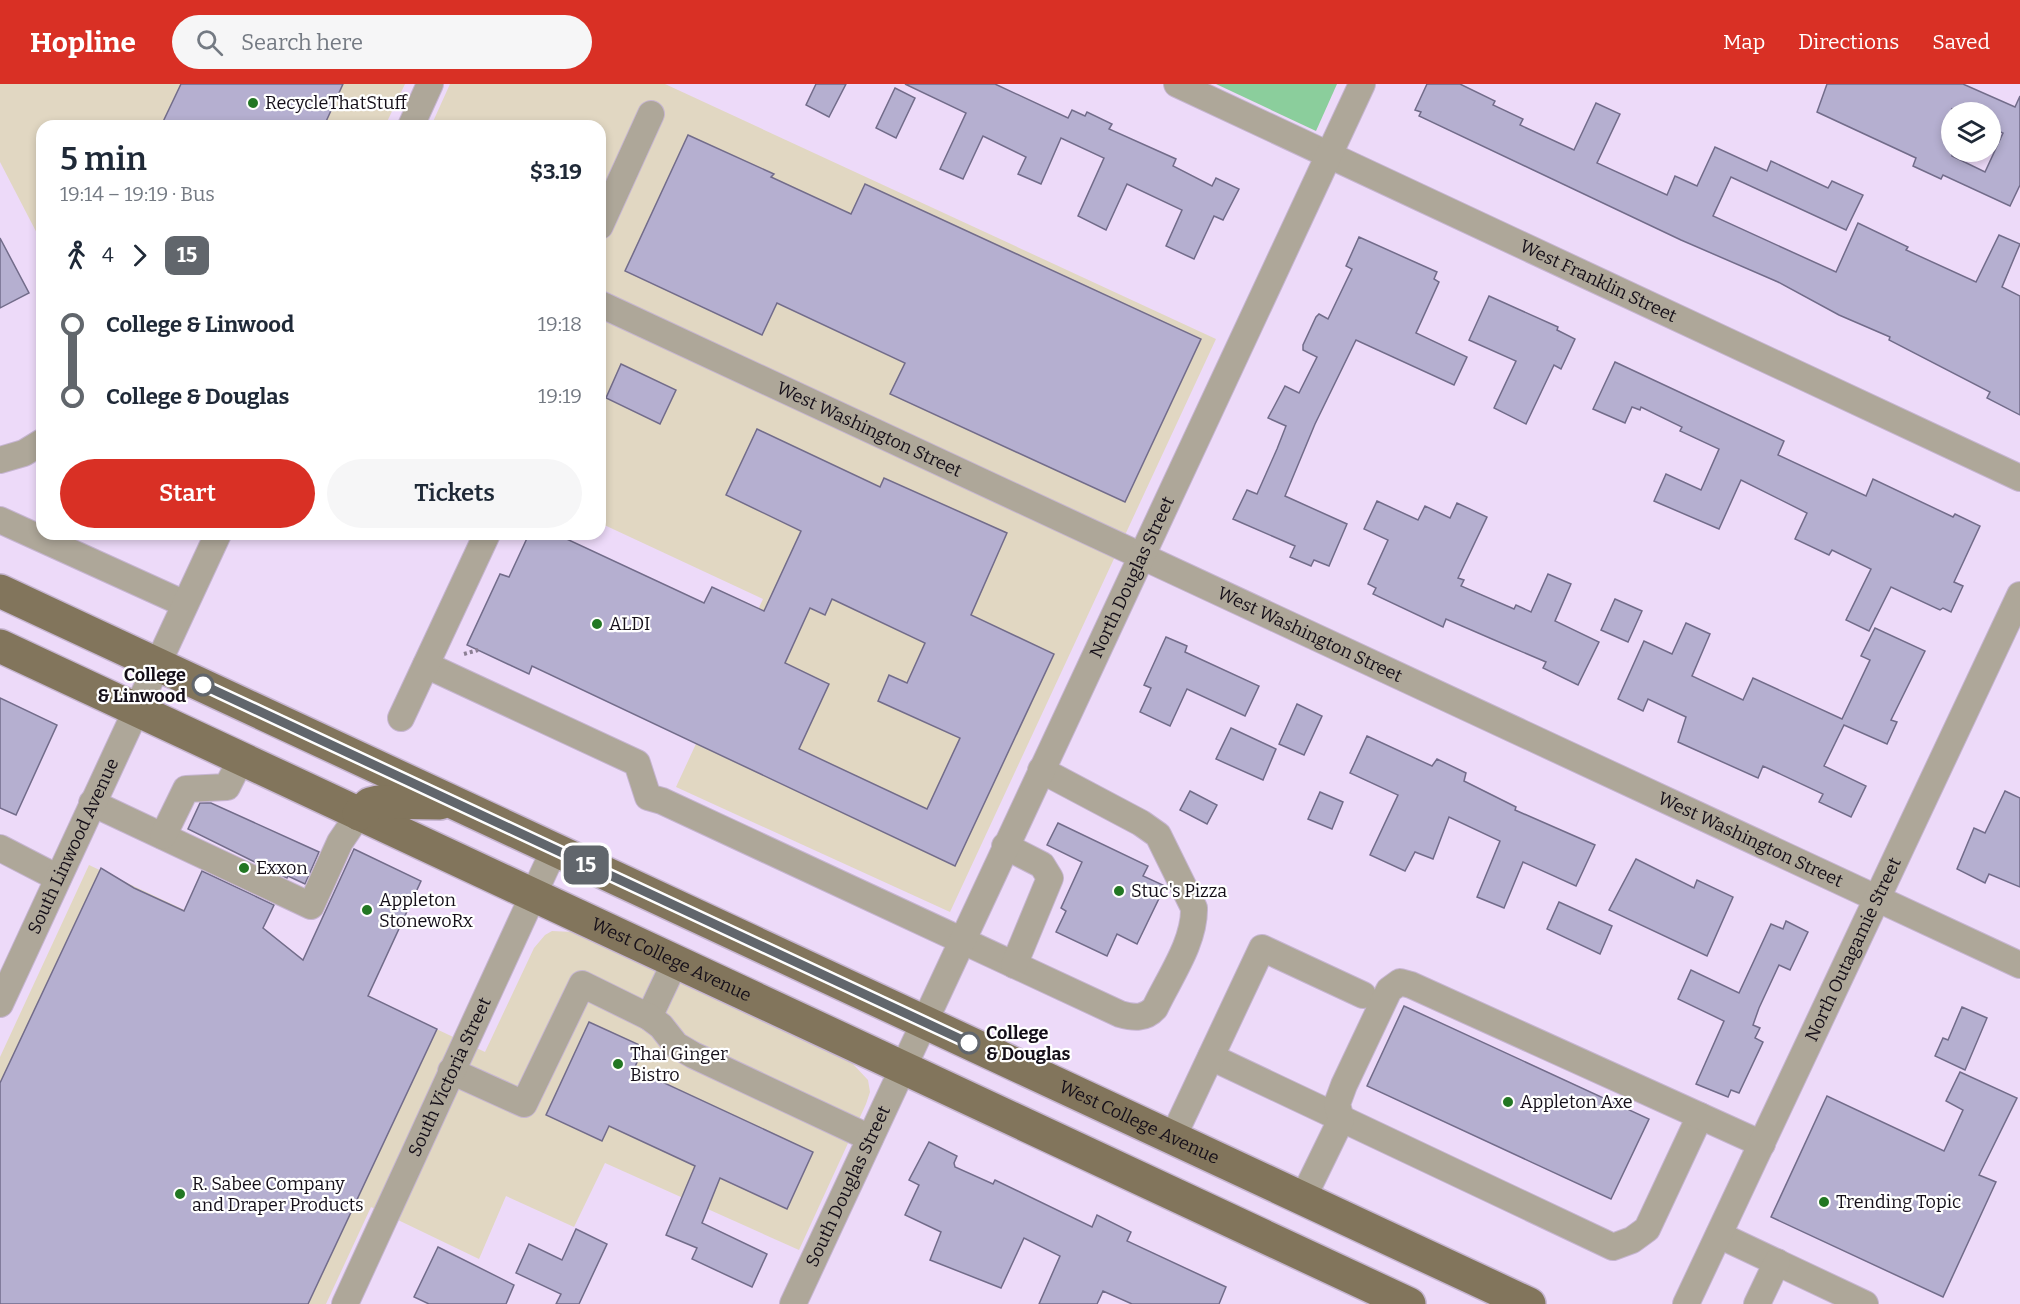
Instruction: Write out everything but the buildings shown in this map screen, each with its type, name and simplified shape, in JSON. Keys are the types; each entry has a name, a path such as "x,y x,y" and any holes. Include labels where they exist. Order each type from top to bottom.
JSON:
{"main road":[{"name":"West College Avenue","path":"0,591 146,686 241,759 1409,1304"},
{"name":"West College Avenue","path":"0,646 146,686 454,803 1529,1304"},
{"path":"359,814 370,804 378,802 454,803"}],"street":[{"path":"414,120 430,84"},
{"name":"West Franklin Street","path":"1178,84 2020,478"},
{"name":"North Douglas Street","path":"902,1068 1362,84"},
{"path":"606,213 651,114"},
{"name":"West Washington Street","path":"606,307 2020,965"},
{"path":"0,460 24,453 36,446"},
{"path":"0,519 36,536"},
{"path":"46,540 185,604"},
{"name":"South Linwood Avenue","path":"0,1004 215,540"},
{"path":"401,718 484,540"},
{"name":"North Outagamie Street","path":"1686,1304 2020,595"},
{"path":"426,665 637,763 648,797 662,801 1120,1014 1142,1017 1155,1008 1182,954 1194,918 1194,908 1165,844 1158,835 1041,770"},
{"path":"163,837 186,789 227,787 241,759"},
{"path":"92,803 311,906 340,842 359,814"},
{"path":"1005,846 1042,865 1050,878 1014,964"},
{"path":"0,848 58,878"},
{"name":"South Victoria Street","path":"345,1304 554,850"},
{"path":"1173,1137 1262,948 1363,995"},
{"path":"649,1017 675,962"},
{"path":"1303,1198 1341,1120 1337,1104 1344,1085 1389,990 1400,982 1762,1144"},
{"path":"451,1071 524,1104 582,984 649,1017 661,1026 676,1045 693,1055 870,1138"},
{"path":"1211,1057 1613,1247 1632,1240 1647,1228 1700,1116"},
{"name":"South Douglas Street","path":"793,1304 902,1068"},
{"path":"1719,1235 1865,1304"},
{"path":"1757,1304 1777,1262"}],"shaded area":[{"path":"0,84 405,84 388,120 36,120 36,231 0,162"},
{"path":"450,84 665,84 1216,339 950,912 676,787 763,599 606,526 606,120 434,120"},
{"path":"89,865 485,1052 534,948 545,935 552,931 573,932 852,1063 868,1080 870,1092 799,1250 605,1163 574,1227 506,1196 479,1259 371,1207 326,1304 0,1304 0,1057"}],"green space":[{"path":"1216,84 1337,84 1316,131"}],"bus line":[{"name":"15","path":"203,685 969,1043"}],"place":[{"name":"RecycleThatStuff","path":"253,103"},
{"name":"ALDI","path":"597,624"},
{"name":"College & Linwood","path":"203,685"},
{"name":"Exxon","path":"244,868"},
{"name":"Stuc's Pizza","path":"1119,891"},
{"name":"Appleton StonewoRx","path":"367,910"},
{"name":"College & Douglas","path":"969,1043"},
{"name":"Thai Ginger Bistro","path":"618,1064"},
{"name":"Appleton Axe","path":"1508,1102"},
{"name":"R. Sabee Company and Draper Products","path":"180,1194"},
{"name":"Trending Topic","path":"1824,1202"}]}
